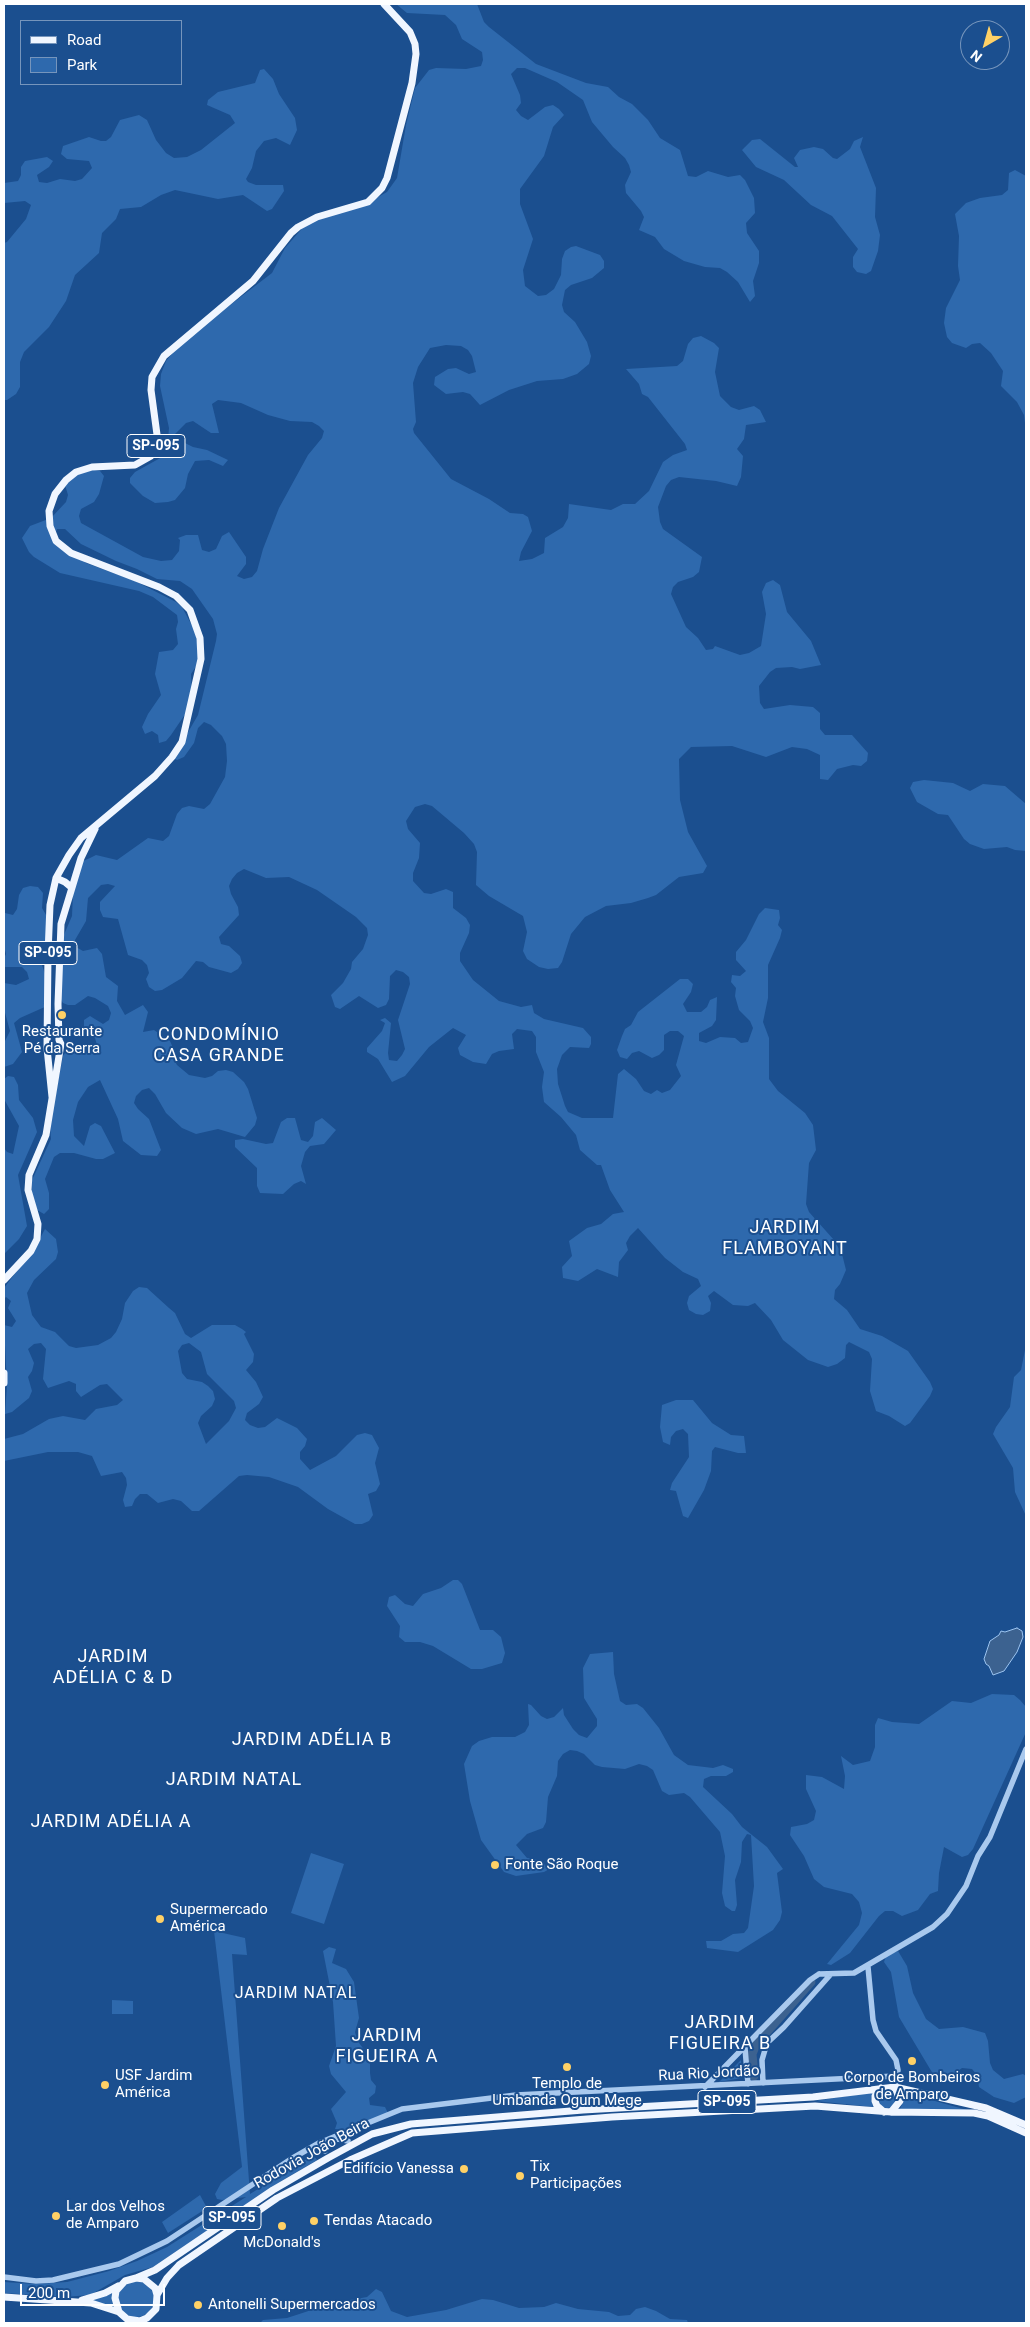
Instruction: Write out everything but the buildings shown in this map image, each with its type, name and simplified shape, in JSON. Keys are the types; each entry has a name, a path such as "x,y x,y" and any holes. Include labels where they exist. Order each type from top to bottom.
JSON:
{"main road":[{"name":"SP-095","path":"52,1097 47,1044 50,904 56,878 82,838 155,776 182,742 201,659 200,638 190,610 176,596 159,587 71,553 56,541 50,526 49,511 55,494 66,480 76,472 92,467 135,465 151,456 158,442 150,390 152,377 164,356 253,281 291,233 298,227 318,216 368,202 382,188 387,178 412,82 416,54 415,44 410,32 384,4"},
{"name":"SP-095","path":"4,1280 31,1251 37,1239 38,1224 28,1190 29,1175 46,1135 60,1049 60,924 87,844 98,825"},
{"path":"56,878 65,882 71,888"},
{"path":"59,1040 51,1038 47,1044 55,1052 60,1049"},
{"path":"4,1373 4,1383"},
{"path":"881,2088 875,2096 875,2101 877,2106 888,2112 900,2101 895,2087"},
{"name":"Rodovia João Beira","path":"136,2278 176,2256 327,2154 372,2134 411,2124 573,2111 813,2097 895,2087 986,2108 1026,2125"},
{"name":"Rodovia João Beira","path":"157,2295 167,2278 179,2265 277,2198 337,2166 397,2138 424,2130 815,2106 888,2112 974,2113 988,2116 1026,2133"},
{"path":"348,2144 350,2160"},
{"path":"327,2154 337,2166"},
{"name":"SP-095","path":"72,2302 105,2293 130,2278 136,2278"},
{"path":"136,2278 150,2283 157,2295"},
{"path":"120,2285 114,2298 120,2314 127,2323"},
{"name":"SP-095","path":"4,2297 96,2304 133,2321 140,2321 152,2314 158,2302 157,2295"},
{"path":"147,2323 152,2314"}],"street":[{"path":"705,2087 810,1980 819,1974 854,1973 868,1967 933,1926 947,1914 966,1886 978,1856 990,1837 1026,1750"},
{"path":"868,1967 875,2028 896,2060 898,2070 895,2087"},
{"path":"819,1974 824,1980"},
{"path":"763,2083 762,2060 767,2043 784,2027 830,1974"},
{"path":"745,2048 748,2084"},
{"name":"Rua Rio Jordão","path":"4,2277 36,2281 53,2280 119,2264 167,2241 291,2159 319,2143 402,2109 516,2095 896,2076"},
{"path":"327,2154 332,2141 338,2140 348,2144 348,2131"},
{"path":"319,2143 327,2154"}],"green space":[{"path":"396,4 477,4 484,22 536,64 586,83 608,87 619,97 632,104 648,120 660,138 680,150 688,176 696,177 708,171 728,177 740,175 745,180 754,198 755,213 746,223 747,233 759,251 759,263 753,281 755,296 750,302 738,282 727,272 720,268 705,267 684,261 664,249 655,237 639,230 644,217 626,193 625,185 631,172 629,165 625,158 592,122 583,100 557,82 525,68 517,68 511,74 520,95 521,103 516,110 521,116 528,120 545,107 553,105 564,115 553,127 544,156 520,189 520,204 533,239 523,270 525,286 538,296 546,295 554,289 561,275 562,259 565,251 571,247 576,246 600,255 604,261 604,268 592,278 571,285 565,290 562,305 564,312 575,322 587,342 591,356 589,364 577,374 563,379 537,381 509,390 480,405 470,394 463,392 446,394 434,385 435,377 448,369 456,368 469,374 476,372 472,356 468,350 461,346 446,345 430,348 418,367 413,383 416,422 413,429 414,433 451,479 489,499 510,513 523,514 528,517 532,531 521,552 519,561 532,559 544,553 545,538 563,527 568,518 569,504 611,510 623,504 635,504 649,491 663,462 673,455 687,450 685,444 648,397 642,394 639,384 626,369 677,366 683,361 688,344 693,338 701,336 714,343 719,348 715,372 720,396 731,407 739,410 754,406 760,410 766,422 746,425 744,439 737,449 743,456 741,477 737,486 716,481 679,477 671,480 666,486 658,507 663,529 702,557 699,572 693,577 678,582 673,587 671,594 686,627 698,638 706,650 713,649 715,646 740,655 749,653 761,646 766,614 762,592 766,583 773,580 780,585 787,612 811,641 821,665 800,669 792,667 776,668 770,672 759,686 760,703 764,709 790,705 813,707 820,713 820,729 825,735 852,735 868,753 867,761 861,766 853,765 837,769 828,780 820,779 820,755 807,749 792,747 766,757 732,746 691,747 679,759 680,800 688,832 707,866 703,873 679,877 656,895 631,903 606,906 585,917 571,934 562,962 558,968 548,969 539,967 527,959 523,951 527,932 523,916 489,896 476,885 477,852 474,844 432,806 425,804 415,807 406,821 408,829 420,843 419,858 413,873 413,881 424,893 431,894 446,889 453,892 453,908 466,918 470,925 469,933 460,953 460,961 473,980 499,1001 521,1007 532,1005 534,1013 544,1019 583,1028 591,1037 589,1048 570,1047 562,1055 557,1069 558,1084 568,1112 582,1118 613,1118 618,1074 624,1069 636,1079 644,1091 651,1094 657,1090 662,1093 670,1090 681,1076 676,1065 684,1036 678,1031 670,1031 664,1035 664,1050 652,1058 639,1051 632,1053 627,1059 620,1057 617,1050 625,1029 631,1025 638,1012 680,979 688,979 693,984 691,992 683,1004 687,1012 701,1012 707,1007 710,1000 717,997 716,1020 712,1026 699,1033 699,1041 706,1043 720,1037 735,1038 741,1043 748,1042 753,1028 750,1021 739,1010 735,996 736,988 731,982 732,975 740,976 746,971 736,960 736,952 746,940 759,914 765,908 779,910 780,918 778,925 782,930 768,965 768,998 763,1022 769,1038 769,1079 778,1091 805,1113 813,1125 816,1150 809,1163 806,1204 809,1212 834,1240 842,1254 846,1270 835,1290 834,1299 847,1310 860,1329 882,1336 908,1351 933,1389 910,1423 905,1426 889,1416 876,1411 870,1391 872,1359 869,1352 849,1342 846,1345 845,1358 837,1364 828,1367 808,1360 783,1340 771,1320 755,1303 748,1306 733,1305 714,1291 708,1296 711,1303 710,1311 703,1315 696,1314 689,1310 687,1303 689,1296 701,1286 698,1279 683,1272 665,1258 638,1228 626,1243 628,1250 619,1262 618,1277 597,1269 578,1281 563,1278 562,1267 572,1256 569,1241 587,1228 601,1224 613,1214 624,1212 610,1190 601,1165 597,1165 580,1150 576,1135 561,1117 544,1102 542,1087 544,1072 536,1052 536,1037 532,1031 517,1029 512,1034 514,1049 492,1054 486,1064 473,1062 460,1055 458,1048 466,1035 453,1028 429,1047 405,1076 392,1082 378,1059 367,1052 367,1048 382,1031 385,1023 380,1020 385,1018 391,1023 389,1060 397,1061 402,1055 405,1049 398,1020 410,984 409,977 403,972 396,970 390,976 389,999 386,1005 378,1008 359,996 340,1009 335,1007 331,995 343,983 351,969 352,962 363,949 368,935 367,928 356,917 317,890 289,877 266,878 244,869 232,879 229,886 238,907 239,915 219,937 221,944 229,946 240,956 242,963 238,969 231,973 196,961 182,978 162,990 155,991 149,987 146,979 149,973 147,965 142,960 128,955 118,919 103,917 100,910 100,902 115,886 101,885 88,898 86,921 75,940 76,947 83,951 97,948 102,954 106,977 118,986 117,1001 125,1015 143,1005 148,1012 143,1032 154,1030 170,1041 173,1048 171,1054 177,1065 189,1075 205,1078 212,1076 218,1071 226,1070 233,1072 244,1082 248,1089 257,1118 255,1125 245,1137 218,1129 196,1134 182,1128 166,1113 155,1094 149,1088 142,1090 136,1096 134,1103 149,1119 161,1150 157,1156 141,1155 123,1141 118,1119 100,1080 88,1087 78,1102 73,1120 74,1136 84,1146 90,1126 95,1123 101,1126 115,1153 103,1159 74,1153 60,1153 54,1157 45,1179 49,1193 49,1209 44,1214 37,1210 32,1194 32,1180 51,1139 50,1124 63,1056 67,1050 75,1047 97,1045 95,1038 84,1027 84,1020 90,1016 103,1024 109,1020 111,1013 108,1006 95,998 88,996 75,1005 68,1005 63,1003 59,996 63,937 72,916 73,893 71,879 73,872 83,861 96,855 117,860 148,838 163,841 169,836 177,814 182,808 189,806 204,809 210,804 225,777 227,761 226,744 222,736 211,725 204,722 198,728 194,743 184,757 177,760 173,758 198,715 217,634 213,619 192,589 180,581 157,579 116,561 81,544 65,529 57,529 55,536 86,563 135,581 176,602 182,607 196,633 199,662 191,674 192,697 188,710 166,741 159,743 158,735 152,731 145,734 142,727 161,695 155,674 159,652 173,650 178,644 177,615 153,597 139,591 60,573 34,557 29,552 22,538 30,526 51,518 66,502 68,495 65,485 76,474 90,469 100,471 104,476 99,494 94,502 81,509 79,516 81,523 143,557 161,561 172,560 179,551 180,540 178,538 186,535 198,535 202,550 209,552 216,549 222,536 229,532 246,557 246,564 237,576 244,579 252,577 257,571 263,549 279,508 308,455 322,438 324,431 319,426 312,422 290,421 268,415 241,403 218,400 212,404 219,433 211,433 193,421 186,423 175,434 179,440 193,447 207,450 228,460 223,466 209,460 195,461 188,474 185,488 175,500 168,502 155,503 143,496 130,483 130,478 135,472 162,457 167,450 169,428 160,386 161,374 166,361 183,341 272,273 285,248 306,224 369,202 387,192 397,178 406,125 415,88 429,70 436,68 466,69 481,66 483,60 482,52 462,39 456,25 445,15 407,13"},
{"path":"264,69 273,79 279,94 295,118 297,130 290,145 276,138 264,141 256,151 252,168 246,179 248,182 256,185 283,185 284,191 272,209 267,211 243,195 218,199 175,190 161,195 141,207 120,209 116,219 102,233 99,253 75,275 66,301 49,327 24,352 20,362 20,387 16,394 4,400 4,243 7,242 26,219 31,205 25,201 4,203 4,183 18,181 21,175 21,167 25,161 47,157 53,161 49,167 37,175 39,182 47,183 60,179 75,181 82,179 92,168 89,161 67,159 61,154 63,146 89,137 106,141 111,137 120,120 139,115 147,120 156,140 166,153 174,158 187,157 201,150 235,123 230,115 207,105 208,100 218,92 255,83 260,70"},
{"path":"863,137 860,147 876,188 875,217 880,235 878,251 871,271 866,274 857,272 853,267 853,257 858,249 832,216 811,205 784,180 756,167 742,150 752,140 760,139 795,167 798,167 794,158 800,150 814,147 823,149 833,158 837,159 850,149 854,141"},
{"path":"1015,170 1026,176 1026,431 1024,415 1017,402 1001,386 1003,371 991,353 980,343 972,344 966,348 952,343 947,337 944,323 946,308 960,280 958,266 959,236 955,214 966,203 980,198 1002,195 1008,190 1009,173"},
{"path":"924,780 953,783 970,791 983,784 1005,786 1026,804 1026,851 1007,847 984,849 970,844 964,839 948,815 938,814 917,802 910,788 913,782"},
{"path":"30,886 38,887 43,893 42,908 49,920 48,935 39,956 51,992 51,999 47,1006 20,1018 14,1023 22,1052 13,1064 4,1067 4,1043 10,1031 4,1009 4,983 16,985 29,979 27,972 22,967 4,967 6,954 4,946 4,908 5,913 13,915 17,909 19,895 23,888"},
{"path":"8,1076 14,1077 18,1085 19,1100 33,1118 37,1132 18,1175 27,1226 19,1239 4,1254 4,1148 7,1152 13,1154 19,1126 4,1099 4,1079"},
{"path":"287,1118 295,1118 301,1140 308,1142 313,1136 315,1122 322,1118 336,1130 324,1144 310,1146 305,1152 301,1166 306,1184 301,1181 294,1184 283,1194 260,1193 257,1186 257,1168 235,1147 235,1140 243,1139 266,1144 273,1143 281,1122"},
{"path":"45,1229 56,1239 58,1252 56,1259 34,1280 27,1293 32,1315 41,1327 55,1332 69,1346 76,1348 98,1345 111,1338 122,1319 125,1303 133,1291 139,1287 147,1288 175,1313 185,1334 191,1338 212,1325 235,1325 246,1332 244,1334 254,1354 253,1362 246,1370 256,1382 263,1397 259,1404 247,1413 245,1420 250,1425 258,1428 265,1427 277,1418 297,1428 307,1439 305,1446 300,1452 300,1459 310,1470 336,1456 357,1435 365,1433 372,1435 379,1448 375,1463 380,1484 376,1491 368,1494 373,1515 369,1521 355,1524 328,1509 298,1487 269,1477 239,1476 199,1511 192,1511 181,1501 173,1499 158,1503 147,1494 140,1494 132,1506 125,1507 123,1500 127,1485 126,1478 122,1472 101,1476 92,1456 78,1452 48,1452 4,1461 4,1439 23,1434 49,1419 63,1416 85,1420 96,1409 117,1405 123,1400 107,1384 100,1385 81,1397 76,1391 76,1384 69,1381 48,1388 43,1379 46,1349 41,1343 34,1344 28,1349 34,1363 28,1377 32,1391 29,1398 12,1412 5,1414 7,1385 4,1325 12,1327 16,1321 8,1308 11,1301 6,1297 4,1299 4,1288 36,1246","holes":["189,1343 201,1352 207,1374 234,1401 236,1408 229,1421 206,1444 198,1423 201,1416 212,1406 215,1399 213,1391 202,1382 187,1379 182,1373 178,1351 182,1345"]},
{"path":"1026,1345 1026,1516 1015,1492 1013,1468 993,1434 1010,1407 1014,1377 1021,1370"},
{"path":"676,1400 693,1400 712,1423 731,1435 744,1436 746,1453 738,1453 715,1447 712,1451 711,1471 704,1490 688,1518 683,1516 676,1491 670,1490 672,1483 689,1457 688,1434 683,1429 676,1431 671,1437 670,1445 663,1442 660,1427 662,1405"},
{"path":"453,1580 458,1580 462,1584 480,1630 493,1630 501,1637 505,1653 502,1663 482,1669 471,1669 433,1646 420,1642 405,1642 399,1637 400,1626 387,1606 389,1597 395,1595 405,1604 413,1606 423,1594 441,1588"},
{"path":"613,1652 614,1674 620,1701 626,1705 637,1704 643,1708 659,1728 674,1755 688,1765 713,1768 723,1765 733,1769 733,1772 726,1776 711,1776 704,1779 703,1787 732,1814 742,1827 767,1847 783,1869 777,1873 782,1912 780,1920 773,1930 738,1952 707,1948 706,1941 721,1941 733,1934 744,1933 748,1928 754,1886 751,1835 747,1834 742,1842 741,1862 735,1880 737,1905 735,1911 732,1911 725,1906 722,1893 725,1856 720,1832 690,1797 684,1793 669,1795 662,1791 653,1770 647,1766 639,1764 625,1769 602,1767 595,1765 584,1754 577,1751 570,1750 563,1754 558,1761 557,1776 548,1797 546,1822 543,1828 527,1834 516,1845 527,1858 535,1859 551,1868 544,1872 516,1876 504,1872 481,1840 470,1801 464,1764 472,1746 479,1741 492,1737 515,1737 525,1732 529,1725 528,1704 547,1719 554,1717 563,1708 564,1715 573,1729 579,1735 587,1738 597,1726 597,1719 584,1698 583,1668 590,1654"},
{"path":"992,1694 1014,1695 1020,1700 1026,1707 1026,1732 973,1849 968,1855 962,1857 944,1847 938,1891 930,1894 918,1910 902,1916 893,1911 885,1911 850,1953 831,1965 827,1964 859,1925 862,1913 859,1902 852,1894 824,1887 814,1879 804,1856 790,1835 791,1827 807,1824 814,1820 816,1811 806,1789 806,1775 822,1777 844,1789 845,1776 841,1756 853,1765 870,1761 875,1747 875,1725 878,1718 892,1722 919,1724 952,1701 971,1703"},
{"path":"311,1853 344,1864 324,1924 291,1913"},
{"path":"214,1931 245,1938 247,1955 232,1954 250,2194 313,2155 317,2160 283,2180 153,2267 125,2275 90,2295 64,2297 4,2293 4,2282 35,2284 67,2282 109,2271 137,2261 167,2247 246,2197 222,2200 217,2199 215,2194 221,2183 242,2167"},
{"path":"329,1947 336,1949 332,1963 346,1969 354,1982 359,2018 355,2032 357,2040 370,2058 371,2080 376,2086 375,2093 369,2098 370,2105 385,2107 388,2113 348,2130 335,2129 337,2123 331,2109 346,2092 331,2074 329,2066 336,2046 333,2002 323,1951"},
{"path":"898,1951 907,1966 913,1993 926,2019 939,2029 963,2027 985,2033 993,2070 1004,2079 1023,2074 1026,2076 1026,2097 1014,2103 994,2097 979,2087 977,2075 972,2069 962,2068 951,2076 936,2079 899,2017 891,1972 884,1962 886,1956"},
{"path":"112,2000 133,2001 133,2014 112,2014"},
{"path":"741,2060 742,2078 719,2082"},
{"path":"873,2092 871,2098 873,2107 815,2101"},
{"path":"884,2092 890,2092 895,2097 893,2106 884,2108 879,2103 879,2097"},
{"path":"902,2093 967,2110 900,2109 904,2100"},
{"path":"200,2195 207,2208 168,2233 162,2222"},
{"path":"136,2281 143,2282 149,2286 153,2292 153,2306 149,2312 143,2316 136,2317 129,2316 123,2312 119,2306 118,2299 119,2292 123,2286 129,2282"},
{"path":"376,2289 382,2292 391,2311 407,2317 446,2310 482,2299 493,2300 519,2308 544,2307 556,2303 578,2309 609,2312 618,2316 630,2315 636,2309 645,2307 670,2319 687,2320 688,2323 260,2323 263,2320 287,2318 333,2303 367,2297"},
{"path":"113,2291 114,2307 83,2301"}],"shaded area":[{"path":"1017,1628 1022,1631 1023,1637 1017,1652 1004,1671 993,1675 984,1659 990,1641 999,1635 1001,1631 1005,1632"}],"waterway":[{"path":"754,2076 752,2054 756,2044 811,1982"}],"place":[{"name":"Restaurante Pé da Serra","path":"62,1015"},
{"name":"Fonte São Roque","path":"495,1865"},
{"name":"Supermercado América","path":"160,1919"},
{"name":"Corpo de Bombeiros de Amparo","path":"912,2061"},
{"name":"Templo de Umbanda Ogum Mege","path":"567,2067"},
{"name":"USF Jardim América","path":"105,2085"},
{"name":"Edifício Vanessa","path":"464,2169"},
{"name":"Tix Participações","path":"520,2176"},
{"name":"Lar dos Velhos de Amparo","path":"56,2216"},
{"name":"Tendas Atacado","path":"314,2221"},
{"name":"McDonald's","path":"282,2226"},
{"name":"Antonelli Supermercados","path":"198,2305"}],"district":[{"name":"CONDOMÍNIO CASA GRANDE","path":"219,1045"},
{"name":"JARDIM FLAMBOYANT","path":"785,1238"},
{"name":"JARDIM ADÉLIA C & D","path":"113,1667"},
{"name":"JARDIM ADÉLIA B","path":"312,1740"},
{"name":"JARDIM NATAL","path":"234,1780"},
{"name":"JARDIM ADÉLIA A","path":"111,1822"},
{"name":"JARDIM NATAL","path":"296,1994"},
{"name":"JARDIM FIGUEIRA B","path":"720,2033"},
{"name":"JARDIM FIGUEIRA A","path":"387,2046"}]}
